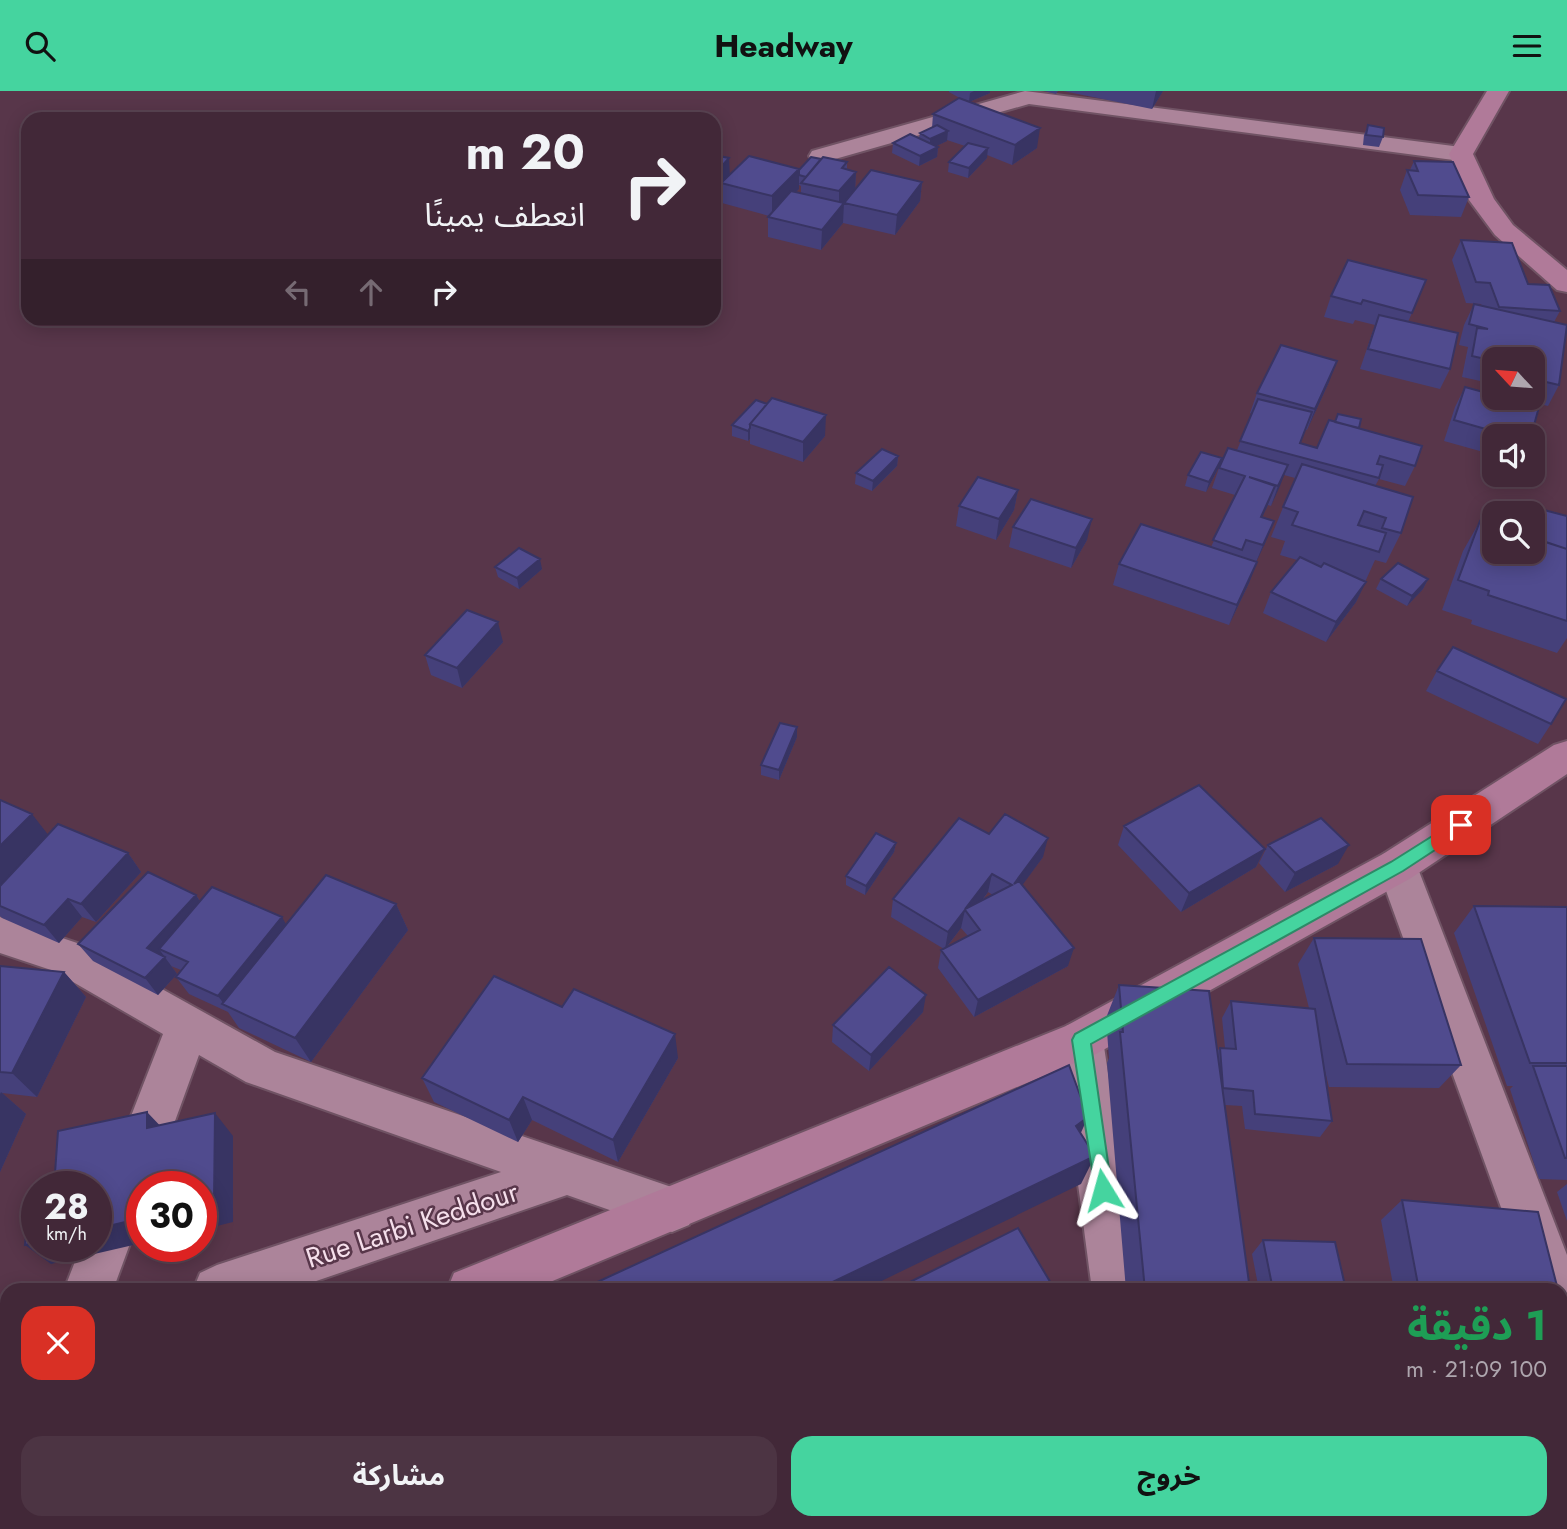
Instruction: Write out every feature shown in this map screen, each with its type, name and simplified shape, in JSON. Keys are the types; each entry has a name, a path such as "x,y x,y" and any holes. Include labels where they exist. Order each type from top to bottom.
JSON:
{"main road":[{"path":"1498,91 1461,154 1482,199 1504,230 1567,284"},
{"path":"488,1283 1081,1040 1397,866 1567,755"}],"street":[{"path":"821,156 1028,97 1461,154"},
{"path":"1397,866 1553,1283"},
{"path":"0,935 68,958 262,1068 672,1209"},
{"path":"92,1283 188,1026"},
{"path":"1081,1040 1116,1283"},
{"name":"Rue Larbi Keddour","path":"238,1283 567,1173"}],"building":[{"path":"959,98 1040,128 1015,145 933,114"},
{"path":"937,125 948,131 930,139 920,133"},
{"path":"1368,125 1384,128 1383,137 1366,135"},
{"path":"910,134 938,147 920,156 893,143"},
{"path":"968,143 988,148 969,168 949,162"},
{"path":"721,156 729,158 721,167"},
{"path":"749,156 799,169 772,196 721,183"},
{"path":"811,157 821,159 806,177 799,175 799,170"},
{"path":"823,157 847,162 842,168 856,172 839,191 801,183"},
{"path":"1414,161 1453,162 1469,197 1418,195 1407,170 1418,171"},
{"path":"871,170 922,182 897,215 844,203"},
{"path":"791,191 844,203 822,230 768,217"},
{"path":"1461,240 1512,243 1528,284 1549,285 1560,311 1499,307 1490,283 1476,282"},
{"path":"1348,260 1426,280 1412,313 1363,300 1361,304 1331,296"},
{"path":"1474,304 1567,325 1559,385 1545,382 1545,347 1482,347 1482,358 1472,356 1477,328 1488,329 1469,324"},
{"path":"1379,315 1458,333 1450,369 1368,349"},
{"path":"1281,345 1337,361 1315,409 1257,393"},
{"path":"1465,387 1482,392 1482,410 1538,410 1534,424 1482,424 1482,428 1454,420"},
{"path":"772,398 826,415 803,442 750,424"},
{"path":"1258,399 1312,412 1300,443 1317,448 1329,420 1422,446 1415,466 1380,456 1377,464 1383,465 1379,478 1240,441"},
{"path":"756,400 767,404 750,424 748,431 732,425"},
{"path":"1338,414 1361,419 1359,428 1335,422"},
{"path":"1228,448 1288,465 1278,486 1249,477 1275,486 1261,517 1274,521 1263,545 1246,540 1242,550 1213,540 1245,476 1219,468"},
{"path":"882,449 898,456 873,481 856,473"},
{"path":"1201,452 1222,458 1209,482 1188,475"},
{"path":"1302,464 1413,497 1401,533 1382,528 1386,518 1364,511 1358,525 1386,533 1379,552 1292,525 1298,512 1283,507"},
{"path":"978,477 1018,490 999,519 959,506"},
{"path":"1031,499 1092,519 1076,548 1013,527"},
{"path":"1545,510 1567,516 1567,549 1545,542"},
{"path":"1480,521 1482,564 1545,564 1545,542 1567,549 1567,621 1488,595 1489,591 1458,580"},
{"path":"1141,524 1257,562 1237,605 1119,564"},
{"path":"519,548 540,559 517,578 495,567"},
{"path":"1300,557 1321,567 1324,563 1366,582 1336,622 1271,592"},
{"path":"1398,563 1428,579 1412,596 1381,579"},
{"path":"467,610 498,622 457,668 425,655"},
{"path":"1453,647 1566,699 1551,724 1437,671"},
{"path":"780,723 797,727 779,770 761,765"},
{"path":"1199,785 1265,849 1189,893 1124,826"},
{"path":"0,800 32,814 0,846"},
{"path":"1005,814 1048,838 1014,884 1019,881 1074,948 978,1000 941,950 980,930 965,910 948,932 893,899 959,818 989,834","holes":["992,874 1012,885 965,909"]},
{"path":"1321,818 1349,845 1295,873 1268,845"},
{"path":"58,824 128,853 81,904 68,899 44,925 0,906 0,886"},
{"path":"876,833 896,843 866,886 846,876"},
{"path":"148,872 196,895 147,948 165,957 145,978 78,944"},
{"path":"326,875 396,904 295,1038 222,1004"},
{"path":"212,887 282,917 218,996 176,977 188,962 159,949"},
{"path":"1474,906 1567,907 1567,1063 1530,1063"},
{"path":"1314,938 1421,939 1461,1065 1347,1064"},
{"path":"0,966 64,972 12,1073 0,1072"},
{"path":"889,967 926,995 871,1055 833,1025"},
{"path":"494,976 562,1007 574,989 675,1034 613,1140 523,1097 509,1120 422,1078"},
{"path":"1119,985 1209,991 1249,1283 1144,1283 1120,1032 1123,1032"},
{"path":"1231,1001 1315,1009 1332,1121 1255,1114 1253,1091 1223,1088 1220,1048 1236,1049"},
{"path":"1069,1065 1088,1117 1076,1126 1095,1156 831,1283 595,1283"},
{"path":"1533,1066 1567,1066 1567,1158 1565,1158"},
{"path":"147,1112 147,1128 215,1113 214,1171 126,1171 126,1222 112,1225 112,1171 55,1171 58,1131"},
{"path":"1402,1200 1538,1212 1556,1283 1418,1283"},
{"path":"1018,1228 1051,1283 908,1283"},
{"path":"1263,1240 1335,1242 1344,1283 1272,1283"}],"route":[{"path":"1103,1190 1081,1040 1397,866 1461,825"}]}
